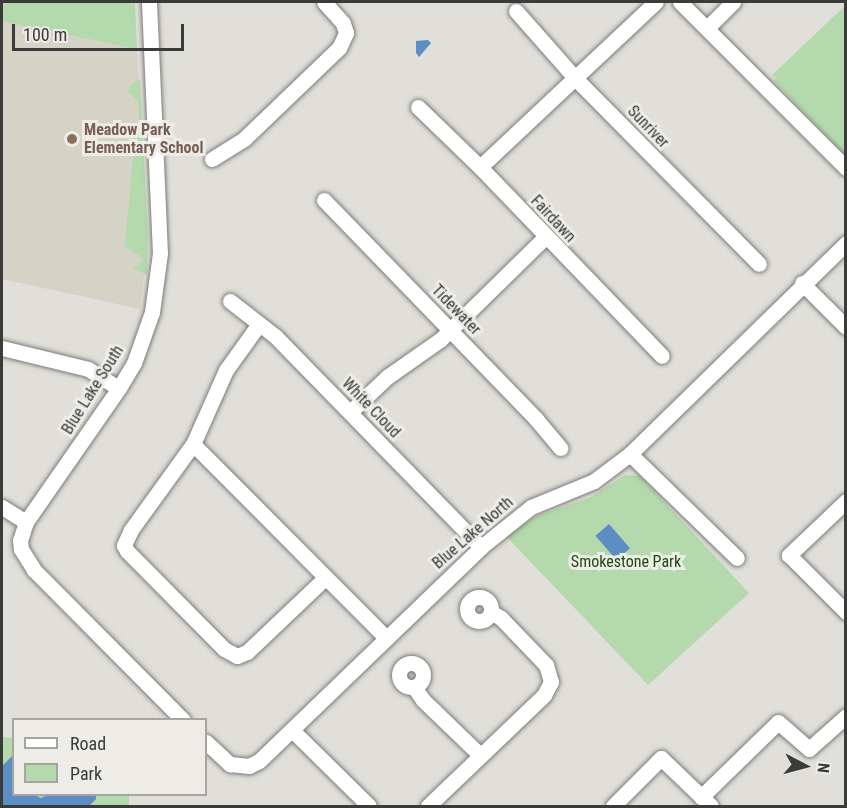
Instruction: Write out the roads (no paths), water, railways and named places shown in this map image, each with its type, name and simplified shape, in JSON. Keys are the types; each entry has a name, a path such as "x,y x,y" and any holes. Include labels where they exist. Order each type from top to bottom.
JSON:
{"street":[{"name":"Blue Lake South","path":"149,2 160,253 150,320 134,363 120,388 26,522 20,540 21,549 34,570 181,718"},
{"path":"212,159 245,138 343,41 346,33 344,23 324,2"},
{"path":"480,167 656,2"},
{"path":"680,2 846,168"},
{"path":"707,28 733,2"},
{"name":"Sunriver","path":"516,11 576,79 759,264"},
{"name":"Fairdawn","path":"418,107 480,167 662,356"},
{"name":"Tidewater","path":"324,200 536,419 560,448"},
{"path":"350,412 387,377 450,330 545,237"},
{"name":"Blue Lake North","path":"207,743 222,759 240,766 259,761 481,547 531,507 594,481 630,454 801,283 846,243"},
{"path":"801,283 846,327"},
{"name":"White Cloud","path":"230,301 275,336 481,547"},
{"path":"259,324 226,370 193,444 132,530 124,545 127,551 224,649 237,656 248,652 325,578"},
{"path":"2,348 88,369 120,388"},
{"path":"193,444 386,638"},
{"path":"630,454 737,558"},
{"path":"846,501 789,555 846,612"},
{"path":"2,507 26,522"},
{"path":"428,807 544,695 551,682 546,665 501,618 491,612"},
{"path":"414,687 423,700 480,755"},
{"path":"613,807 661,759 706,802 778,722 809,749 846,716"},
{"path":"292,730 369,807"}],"water":[{"path":"428,40 431,43 419,57 416,53 416,41"},
{"path":"609,524 630,548 616,560 595,536"},
{"path":"12,756 12,796 41,798 46,796 96,796 96,799 89,806 2,806 2,766"}],"place":[{"name":"Meadow Park Elementary School","path":"72,139"}],"park label":[{"name":"Smokestone Park","path":"626,562"}]}
